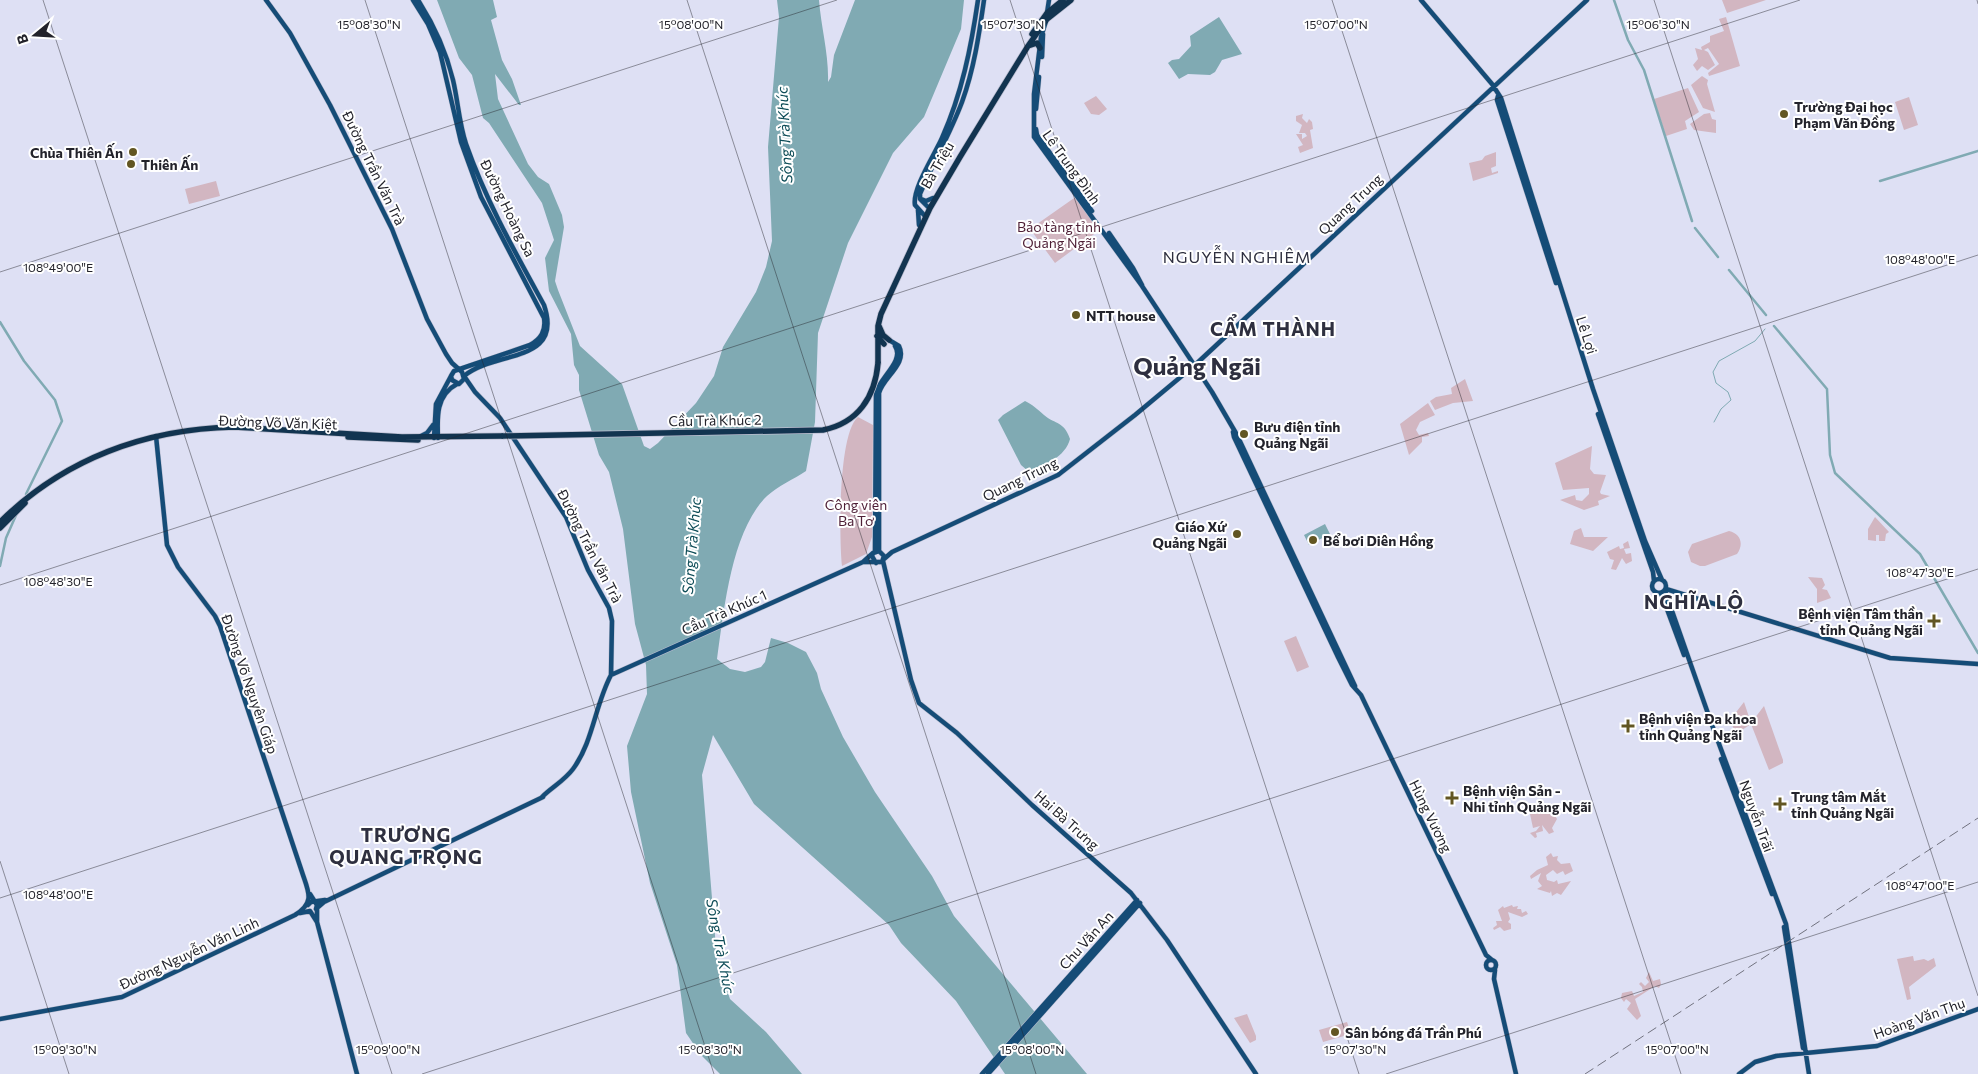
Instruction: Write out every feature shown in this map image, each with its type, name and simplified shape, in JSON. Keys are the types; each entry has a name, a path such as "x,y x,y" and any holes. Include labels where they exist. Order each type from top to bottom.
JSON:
{"highway":[{"path":"1047,16 1063,0"},
{"path":"1047,16 1071,0"},
{"name":"Bà Triệu","path":"929,207 1047,16"},
{"name":"Bà Triệu","path":"881,343 879,323 884,303 933,198 1023,47 1047,16"},
{"path":"1028,46 1037,43 1040,48"},
{"name":"Bà Triệu","path":"881,343 881,306 925,216"},
{"path":"879,323 883,335 881,343"},
{"name":"Cầu Trà Khúc 2","path":"503,436 822,430 845,423 863,406 874,386 881,343"},
{"name":"Đường Võ Văn Kiệt","path":"0,522 16,505 71,468 105,452 193,429 234,427 436,438"},
{"name":"Đường Võ Văn Kiệt","path":"0,528 22,505 66,475 118,450 156,438 230,430 401,441 503,436"}],"main road":[{"name":"Đường Trần Văn Trà","path":"266,0 290,33 330,104 392,229 416,295 446,354 475,392 500,418 566,517 588,570 608,605 612,621 610,677"},
{"name":"Đường Hoàng Sa","path":"413,0 436,42 465,141 477,174 514,255 544,305 549,328 547,335 532,350 458,370 451,375"},
{"name":"Đường Hoàng Sa","path":"418,0 444,52 455,103"},
{"path":"919,195 957,98 969,60 978,0"},
{"path":"919,225 914,201 919,195 946,140 962,101 974,62 984,0"},
{"path":"1043,34 1050,0"},
{"name":"Lê Lợi","path":"1421,0 1494,87 1498,96 1592,390 1653,572 1653,589 1664,591 1666,583 1657,572 1639,528"},
{"name":"Quang Trung","path":"880,562 892,552 1058,475 1135,415 1194,365 1587,0"},
{"name":"Lê Trung Đình","path":"1043,34 1041,37 1035,94 1035,135 1116,245 1194,365"},
{"name":"Lê Trung Đình","path":"1035,94 1043,34"},
{"path":"919,195 926,201 933,198"},
{"path":"919,195 929,207"},
{"path":"917,209 925,216"},
{"path":"880,562 877,551 876,466 879,393 884,381 899,362 902,355 898,346 881,343"},
{"name":"Đường Trần Văn Trà","path":"446,354 451,375"},
{"name":"Đường Hoàng Sa","path":"464,376 475,368 508,355"},
{"name":"Hùng Vương","path":"1194,365 1233,432 1486,955"},
{"path":"451,375 453,382 458,384"},
{"path":"436,438 436,404 451,375"},
{"path":"411,437 424,435 436,425 441,400 448,389 458,384 464,376"},
{"name":"Đường Trần Văn Trà","path":"458,384 475,392"},
{"path":"436,425 444,434 461,437"},
{"name":"Đường Võ Nguyên Giáp","path":"156,438 167,545 178,567 212,611 220,626 307,889 316,905 317,922 357,1074"},
{"path":"877,551 872,558 880,562"},
{"path":"863,562 877,551 892,552"},
{"path":"863,562 880,562"},
{"name":"Cầu Trà Khúc 1","path":"610,677 863,562"},
{"name":"Hai Bà Trưng","path":"880,562 887,579 911,680 916,695 924,708 957,733 1032,805 1122,884 1167,940 1256,1074"},
{"path":"1654,581 1662,580"},
{"path":"1664,591 1895,659 1978,664"},
{"name":"Nguyễn Trãi","path":"1664,591 1738,803 1784,925 1808,1074"},
{"path":"308,905 316,905 352,890 542,797 574,768 586,744 602,693 610,677"},
{"name":"Đường Võ Nguyên Giáp","path":"307,889 308,905 317,922"},
{"name":"Chu Văn An","path":"1054,996 1138,902"},
{"name":"Đường Nguyễn Văn Linh","path":"295,915 308,905"},
{"name":"Đường Nguyễn Văn Linh","path":"0,1019 122,997 295,915 310,911 316,905"},
{"path":"1486,955 1496,964 1494,979 1516,1074"},
{"path":"1486,955 1486,964 1494,979"},
{"path":"1486,964 1492,960"},
{"path":"1488,970 1495,970"},
{"path":"982,1074 1054,996"},
{"path":"988,1074 1054,996"},
{"name":"Hoàng Văn Thụ","path":"1739,1074 1750,1065 1763,1060 1877,1046 1978,1009"}],"green space":[{"path":"1722,0 1766,0 1727,13"},
{"path":"1726,17 1740,66 1709,76 1708,73 1719,64 1708,48 1704,50 1708,52 1715,65 1708,70 1702,66 1697,71 1693,65 1698,59 1695,48 1702,50 1701,47 1710,42 1710,36 1724,31 1719,19"},
{"path":"1702,76 1708,80 1707,84 1715,112 1703,108 1691,85"},
{"path":"1688,88 1699,112 1685,121 1687,129 1666,136 1654,99"},
{"path":"1096,96 1107,109 1099,115 1091,114 1084,103"},
{"path":"1909,97 1918,125 1904,130 1895,102"},
{"path":"1710,113 1712,119 1716,120 1716,133 1694,130 1690,124 1704,114"},
{"path":"1303,114 1302,118 1307,123 1309,119 1312,122 1313,129 1310,130 1313,148 1300,153 1298,147 1303,145 1296,134 1302,134 1302,139 1307,136 1305,133 1299,133 1302,125 1296,121 1296,116"},
{"path":"1496,152 1496,166 1491,168 1492,173 1498,171 1498,173 1473,181 1469,163 1482,160 1485,156"},
{"path":"216,181 220,196 189,204 185,189"},
{"name":"Bảo tàng tỉnh Quảng Ngãi","path":"1077,196 1101,229 1055,263 1030,229"},
{"path":"1465,379 1473,401 1453,403 1435,410 1430,401 1436,397 1452,394 1451,388"},
{"path":"1428,403 1435,415 1420,422 1416,430 1419,435 1428,433 1429,436 1422,437 1422,442 1409,455 1400,424"},
{"name":"Công viên Ba Tơ","path":"858,417 873,425 872,537 866,554 842,566 840,511 843,464 851,427"},
{"path":"1592,446 1590,469 1594,474 1606,475 1600,492 1610,496 1598,501 1599,505 1584,510 1560,500 1575,495 1576,500 1582,501 1589,494 1589,488 1563,490 1555,463"},
{"path":"1875,517 1889,532 1886,534 1885,541 1879,541 1879,535 1876,535 1876,541 1868,540 1868,529"},
{"path":"1581,528 1584,537 1608,537 1593,551 1570,544 1574,531"},
{"path":"1729,531 1739,537 1741,543 1737,554 1705,566 1691,562 1688,552 1692,544"},
{"path":"1628,541 1630,548 1624,549 1626,554 1631,553 1632,561 1626,564 1622,558 1616,570 1611,569 1614,560 1610,559 1607,552 1619,546 1620,549 1624,548 1623,544"},
{"path":"1808,577 1822,578 1825,585 1822,589 1827,590 1831,598 1817,603 1817,589"},
{"path":"1296,636 1309,667 1297,672 1284,641"},
{"path":"1744,702 1751,723 1764,706 1783,760 1783,763 1769,770 1751,724 1736,734 1730,720"},
{"path":"1542,809 1544,814 1549,812 1551,816 1554,814 1557,819 1552,828 1554,832 1549,834 1542,825 1543,831 1536,833 1537,837 1535,838 1530,833 1536,831 1540,826 1533,828 1530,814"},
{"path":"1551,853 1553,857 1558,856 1557,860 1561,864 1570,863 1573,871 1565,875 1563,871 1557,874 1553,870 1546,875 1547,880 1554,882 1557,880 1558,884 1571,881 1561,895 1557,893 1552,896 1551,891 1550,893 1537,889 1542,886 1538,881 1541,873 1531,879 1530,876 1548,865 1546,857"},
{"path":"1512,905 1513,907 1518,906 1517,909 1521,909 1522,913 1526,911 1528,914 1522,917 1508,912 1510,919 1508,922 1511,924 1511,929 1504,931 1500,927 1494,930 1493,928 1497,925 1496,921 1502,921 1498,910 1503,906 1504,908"},
{"path":"1913,956 1914,961 1924,959 1928,961 1934,958 1936,966 1909,987 1911,999 1907,1000 1897,959"},
{"path":"1649,972 1653,981 1660,979 1661,984 1659,988 1655,986 1635,999 1641,1016 1637,1020 1627,1009 1631,1003 1626,999 1624,1002 1621,998 1622,993 1632,991 1634,996 1643,992 1639,984 1641,982 1645,986 1649,982 1646,978"},
{"path":"1247,1014 1256,1036 1256,1040 1250,1043 1234,1018"},
{"name":"Sân bóng đá Trần Phú","path":"1347,1022 1351,1034 1323,1042 1319,1030"}],"water":[{"name":"Sông Trà Khúc","path":"437,0 493,0 497,17 491,20 502,60 512,79 521,105 519,105 495,74 498,99 528,164 538,177 549,184 562,215 564,227 555,281 558,290 580,346 622,384 644,446 650,449 696,403 714,376 723,347 756,292 766,267 772,241 768,147 779,17 777,0 819,0 828,82 831,77 834,55 855,0 964,0 961,29 924,117 893,153 848,243 818,333 815,422 806,471 767,496 755,511 745,529 737,550 726,596 717,659 730,669 745,672 761,667 765,662 771,638 788,643 806,652 817,673 821,689 843,737 875,792 932,876 954,916 1087,1074 1005,1074 956,1001 901,943 889,925 754,804 713,735 702,775 717,960 730,999 766,1032 802,1074 720,1074 701,1055 686,1033 677,965 650,883 631,792 627,746 647,694 646,665 635,624 623,529 609,472 599,455 579,390 579,375 574,365 571,334 549,291 545,258 554,240 542,203 489,123 483,118 472,75 459,58"},
{"path":"1219,17 1242,54 1222,60 1215,72 1210,75 1188,74 1179,79 1168,63 1179,59 1191,46 1190,36"},
{"path":"1025,401 1062,426 1070,439 1064,451 1054,460 1028,471 1021,465 998,420"},
{"name":"Bể bơi Diên Hồng","path":"1325,524 1330,534 1309,545 1304,535"}],"waterway":[{"path":"1614,0 1628,40 1644,70 1692,221"},
{"path":"1880,181 1978,151"},
{"path":"1695,228 1718,257"},
{"path":"1729,270 1766,315"},
{"path":"0,322 24,361 55,400 62,421 26,494"},
{"path":"1774,326 1827,389 1830,455 1835,473 1920,554 1978,653"},
{"path":"1714,422 1721,409 1731,400 1728,392 1716,383 1713,372 1719,361 1755,341 1765,329"},
{"path":"0,566 6,538 17,513"}],"railway":[{"path":"1585,1074 1978,818"}],"place":[{"name":"Trường Đại học Phạm Văn Đồng","path":"1784,114"},
{"name":"Chùa Thiên Ấn","path":"133,152"},
{"name":"Thiên Ấn","path":"131,164"},
{"name":"NTT house","path":"1076,315"},
{"name":"Bưu điện tỉnh Quảng Ngãi","path":"1244,434"},
{"name":"Giáo Xứ Quảng Ngãi","path":"1237,534"},
{"name":"Bể bơi Diên Hồng","path":"1313,540"},
{"name":"Bệnh viện Tâm thần tỉnh Quảng Ngãi","path":"1934,621"},
{"name":"Bệnh viện Đa khoa tỉnh Quảng Ngãi","path":"1628,726"},
{"name":"Bệnh viện Sản - Nhi tỉnh Quảng Ngãi","path":"1452,798"},
{"name":"Trung tâm Mắt tỉnh Quảng Ngãi","path":"1780,804"},
{"name":"Sân bóng đá Trần Phú","path":"1335,1032"}],"district":[{"name":"NGUYỄN NGHIÊM","path":"1237,256"},
{"name":"CẨM THÀNH","path":"1273,328"},
{"name":"Quảng Ngãi","path":"1197,365"},
{"name":"NGHĨA LỘ","path":"1694,601"},
{"name":"TRƯƠNG QUANG TRỌNG","path":"406,845"}]}
